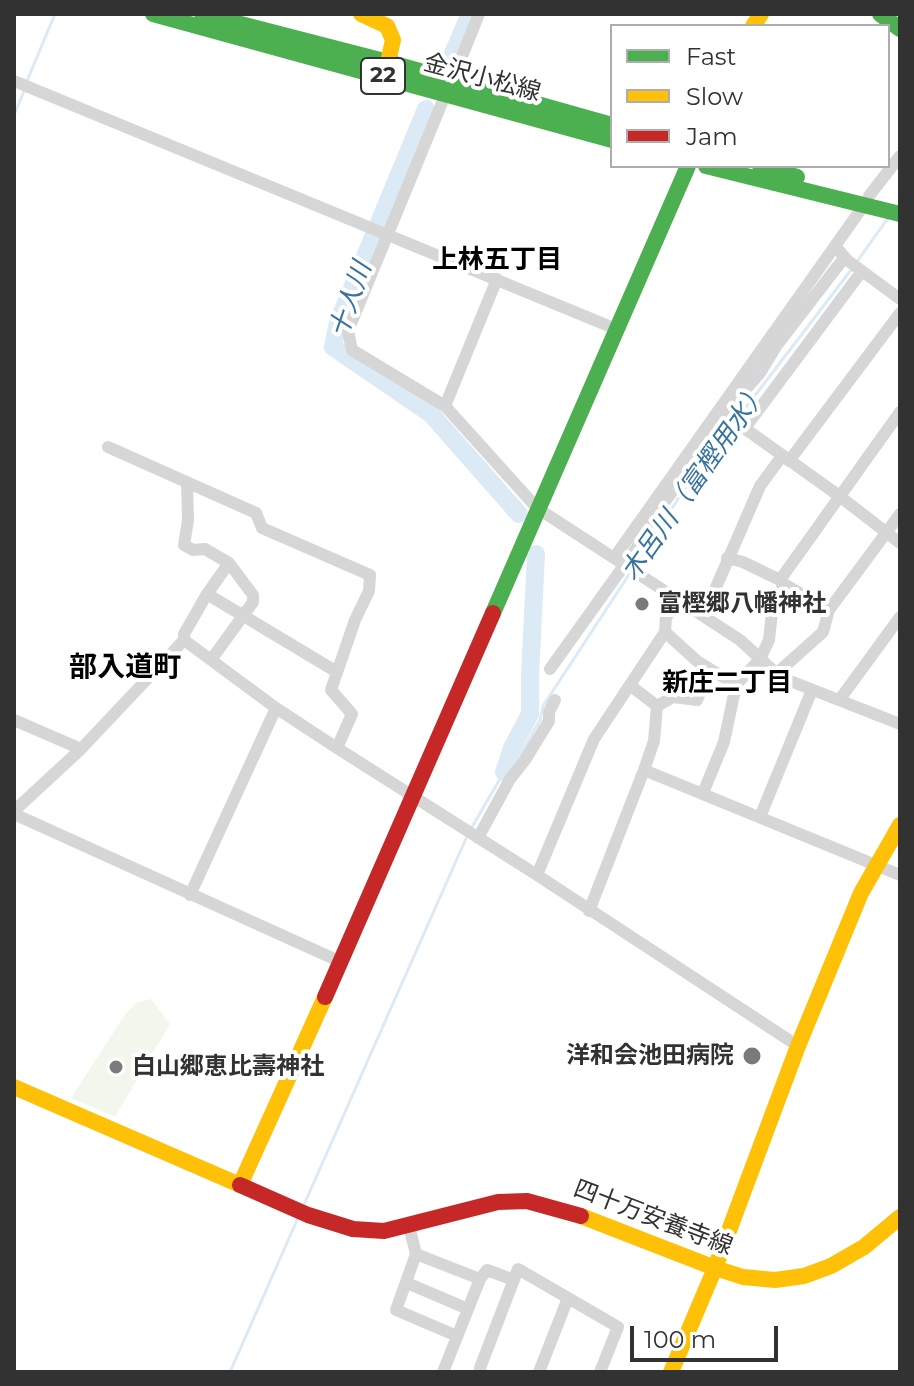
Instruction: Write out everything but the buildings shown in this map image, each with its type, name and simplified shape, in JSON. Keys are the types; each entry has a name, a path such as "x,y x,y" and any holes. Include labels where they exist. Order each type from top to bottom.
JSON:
{"street":[{"name":"金沢小松線","path":"153,14 610,125"},
{"name":"金沢小松線","path":"202,14 388,62 449,87 610,139"},
{"path":"361,14 390,20 393,40 388,62"},
{"path":"479,14 449,87 380,232 348,331 352,350 445,406 537,508 740,640 776,674 900,724"},
{"path":"880,14 900,29"},
{"path":"21,84 616,329"},
{"path":"731,419 835,246 900,156"},
{"path":"240,1185 341,962 687,168"},
{"path":"715,168 867,200"},
{"path":"766,168 895,208"},
{"path":"835,246 852,264 900,299"},
{"path":"550,669 731,419 852,264"},
{"path":"731,419 777,345 852,264"},
{"path":"445,406 497,279"},
{"path":"704,615 760,486 786,458 900,313"},
{"path":"703,793 724,742 736,685 760,659 769,640 773,603 782,582 838,495 900,412"},
{"path":"731,419 900,543"},
{"path":"108,447 256,513 262,528 370,575 369,591 355,620 331,690 352,714 337,748"},
{"path":"187,482 188,520 184,545 193,550 205,549 229,563 253,595 253,602 211,660"},
{"path":"776,674 823,632 829,610 900,514"},
{"path":"727,558 743,562 829,610"},
{"path":"229,563 207,594 184,634 184,640 81,749 14,812 341,962"},
{"path":"207,594 337,672"},
{"path":"537,875 594,739 665,632 666,617 678,602"},
{"path":"840,699 900,617"},
{"path":"665,632 697,661 736,685"},
{"path":"184,640 276,708 798,1046"},
{"path":"657,706 673,697 697,700 710,670"},
{"path":"631,686 657,706"},
{"path":"760,817 812,690"},
{"path":"471,834 525,760 549,721 549,712 555,700"},
{"path":"589,911 654,741 657,706"},
{"path":"190,895 276,708"},
{"path":"14,720 81,749"},
{"path":"644,770 900,875"},
{"path":"671,1372 715,1268 798,1046 861,893 900,825"},
{"name":"四十万安養寺線","path":"14,1087 300,1212 353,1229 384,1231 498,1202 527,1201 593,1219 743,1277 775,1280 804,1276 848,1257 898,1222"},
{"path":"409,1226 416,1254 396,1310 457,1336"},
{"path":"416,1254 480,1279"},
{"path":"481,1372 518,1269 618,1327 602,1369 617,1372"},
{"path":"443,1372 480,1279 487,1270 514,1280"},
{"path":"407,1283 468,1309"},
{"path":"539,1372 568,1298"}],"shaded area":[{"path":"151,999 170,1024 115,1117 71,1098 124,1016 136,1003"}],"waterway":[{"path":"27,81 55,14"},
{"name":"十人川","path":"451,58 470,14"},
{"path":"14,115 25,89"},
{"name":"十人川","path":"426,109 338,322 333,347 431,414 519,514"},
{"name":"木呂川（富樫用水）","path":"856,263 888,218"},
{"name":"木呂川（富樫用水）","path":"737,419 851,270"},
{"name":"木呂川（富樫用水）","path":"634,567 693,476 732,425"},
{"name":"十人川","path":"504,772 512,748 530,714 536,554"},
{"name":"木呂川（富樫用水）","path":"472,827 504,772 520,755 540,720 543,706 630,573"},
{"path":"303,1207 468,834"},
{"path":"230,1372 298,1218"}],"traffic: fast":[{"path":"153,14 610,139"},
{"path":"202,14 610,124"},
{"path":"880,14 900,29"},
{"path":"493,613 687,168"},
{"path":"714,168 900,214"},
{"path":"767,168 797,177"}],"traffic: slow":[{"path":"361,14 387,26 393,40 388,62"},
{"path":"754,24 761,14"},
{"path":"671,1372 715,1268 798,1046 861,893 900,825"},
{"path":"14,1087 240,1185 325,997"},
{"path":"581,1216 715,1268 743,1277 775,1280 804,1276 831,1266 864,1247 900,1217"}],"traffic: jam":[{"path":"325,997 493,613"},
{"path":"240,1185 308,1215 353,1229 384,1231 498,1202 527,1201 581,1216"}],"place":[{"name":"富樫郷八幡神社","path":"642,604"},
{"name":"洋和会池田病院","path":"752,1056"},
{"name":"白山郷恵比壽神社","path":"116,1067"}],"district":[{"name":"上林五丁目","path":"497,260"},
{"name":"部入道町","path":"125,668"},
{"name":"新庄二丁目","path":"727,683"}]}
